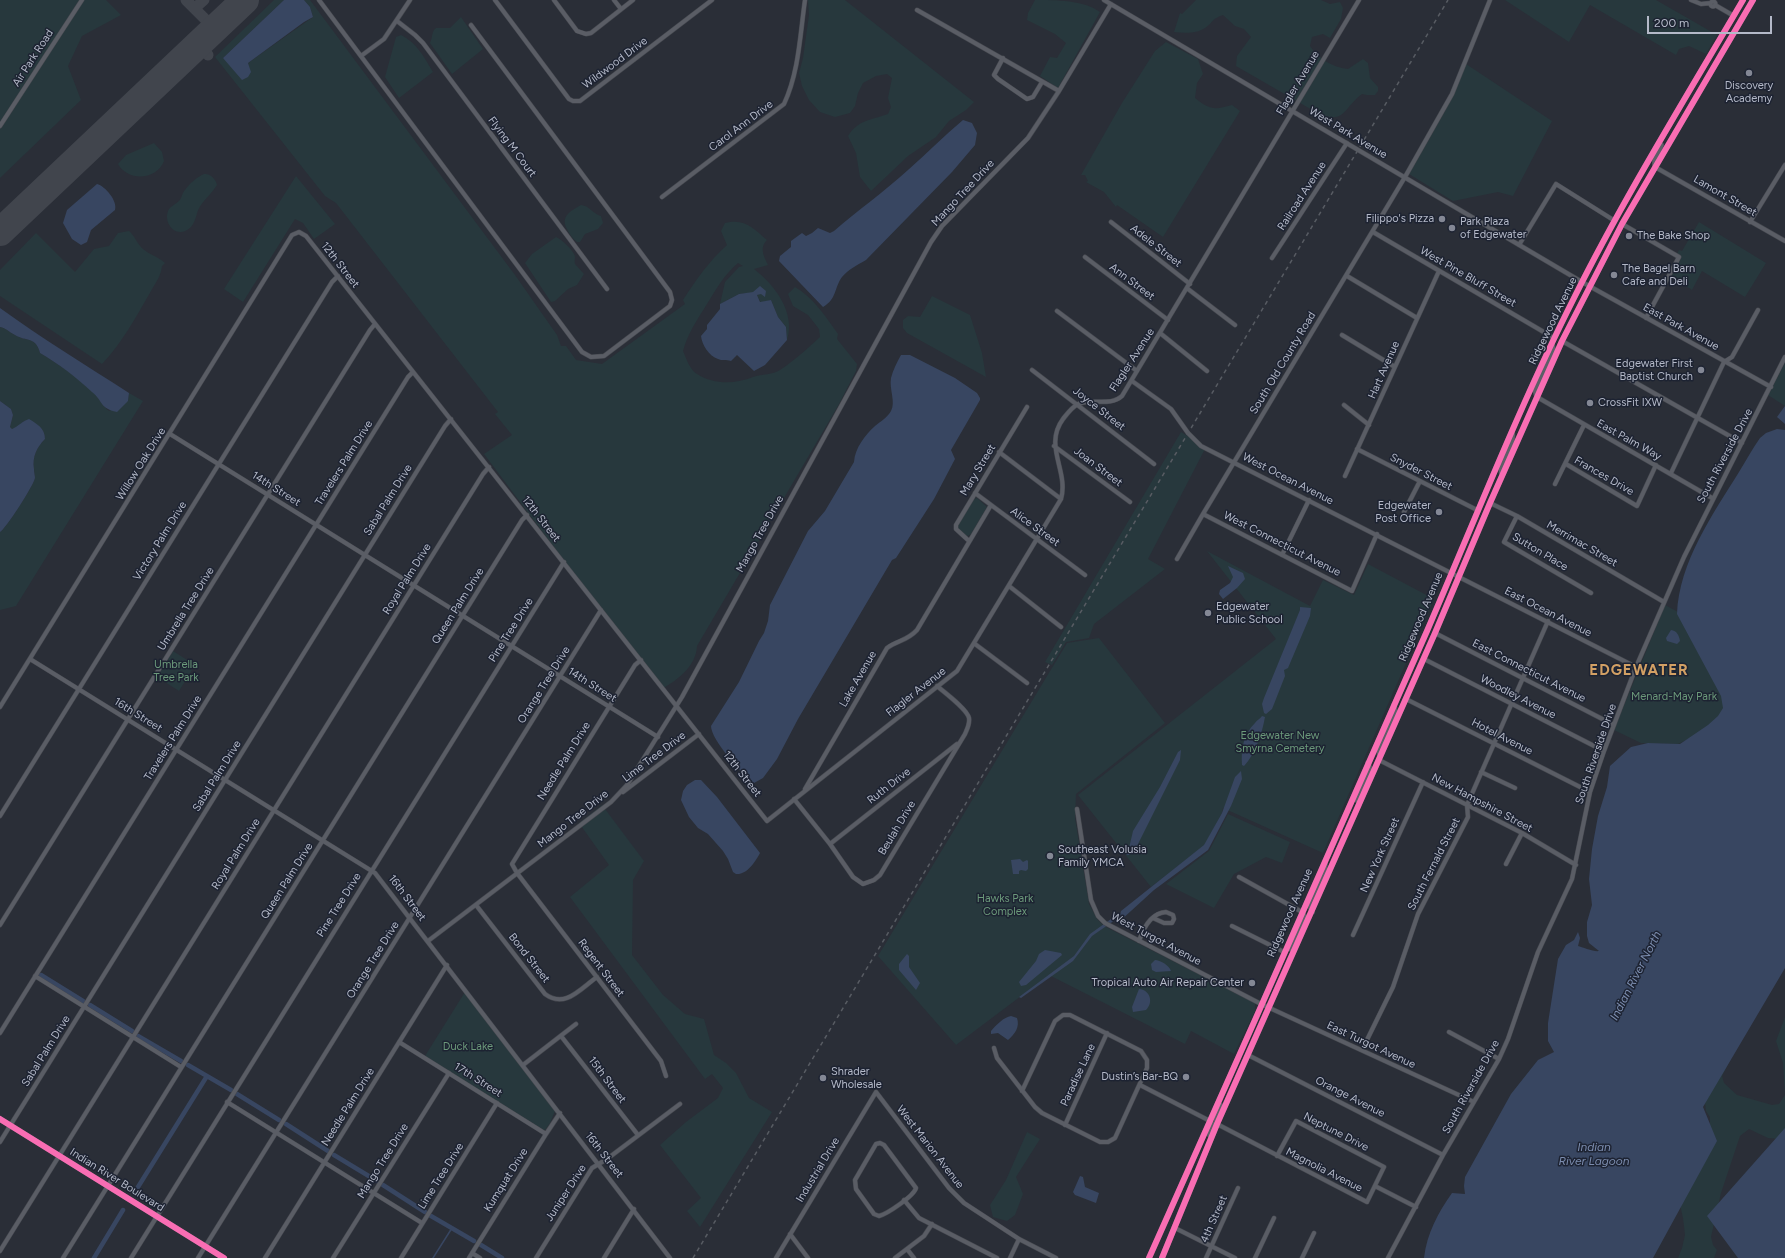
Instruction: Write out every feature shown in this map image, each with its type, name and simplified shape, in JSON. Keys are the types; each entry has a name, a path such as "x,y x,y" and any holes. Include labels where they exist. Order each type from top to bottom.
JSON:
{"main road":[{"name":"Ridgewood Avenue","path":"1149,1258 1394,705 1452,572 1477,510 1554,338 1615,221 1743,0"},
{"name":"Ridgewood Avenue","path":"1162,1258 1217,1124 1436,633 1502,475 1562,342 1622,224 1753,0"},
{"path":"1655,167 1655,160 1663,137"},
{"path":"1537,397 1535,389 1553,350 1552,344"},
{"path":"1502,475 1501,468 1513,442 1512,432"},
{"path":"1379,759 1379,750 1395,712 1394,705"},
{"path":"1352,821 1352,812 1370,771 1368,763"},
{"path":"1312,912 1311,902 1325,869 1325,859"},
{"path":"1290,960 1291,949 1304,920 1302,912"},
{"path":"1217,1124 1216,1117 1222,1102 1222,1095"},
{"name":"Indian River Boulevard","path":"0,1119 224,1258"},
{"path":"1205,1155 1203,1151 1212,1127 1210,1121"}],"street":[{"name":"Air Park Road","path":"0,126 82,0"},
{"path":"319,0 582,352 591,357 604,356 670,306 672,300 670,292 471,25"},
{"path":"361,56 384,39 410,0"},
{"name":"Wildwood Drive","path":"495,0 569,99 576,102 580,101 712,0"},
{"path":"554,0 582,34 591,32 633,0"},
{"path":"614,0 621,9"},
{"name":"Carol Ann Drive","path":"662,197 784,104 791,91 795,77 805,0"},
{"name":"West Park Avenue","path":"1104,0 1582,282"},
{"name":"Flagler Avenue","path":"767,821 957,671 975,644 1036,538 1061,499 1064,489 1054,446 1056,434 1061,422 1078,404 1118,400 1132,381 1188,289 1292,110 1359,0"},
{"name":"South Old County Road","path":"1178,559 1203,514 1373,232 1452,94 1490,0"},
{"path":"1691,0 1701,4 1713,4 1734,16"},
{"name":"Mango Tree Drive","path":"428,941 619,795 658,737 677,705 931,242 942,226 1028,138 1059,91 1111,4"},
{"path":"917,10 1059,91"},
{"name":"Flying M Court","path":"397,21 423,43 606,289"},
{"path":"1003,58 994,75 1027,99 1033,97 1042,82"},
{"name":"Railroad Avenue","path":"1272,258 1347,143"},
{"path":"1750,222 1785,165"},
{"name":"Lamont Street","path":"1655,167 1785,242"},
{"path":"1519,245 1556,184 1615,221"},
{"name":"Adele Street","path":"1111,222 1190,284"},
{"path":"1622,224 1679,257 1646,318"},
{"name":"12th Street","path":"299,232 306,236 338,276 767,821"},
{"name":"Willow Oak Drive","path":"0,707 292,235 299,232"},
{"name":"West Pine Bluff Street","path":"1373,232 1554,338"},
{"name":"Ann Street","path":"1085,257 1168,320"},
{"name":"Hart Avenue","path":"1345,476 1440,271"},
{"name":"Victory Palm Drive","path":"0,816 332,282 338,276"},
{"path":"1347,276 1417,318"},
{"name":"East Park Avenue","path":"1582,282 1771,387"},
{"path":"1188,289 1236,325"},
{"path":"1671,473 1724,362 1732,357 1758,310"},
{"path":"1057,311 1137,371"},
{"name":"Umbrella Tree Drive","path":"0,925 375,324"},
{"path":"1160,333 1207,371"},
{"path":"1342,335 1395,367"},
{"path":"1562,342 1742,443"},
{"name":"South Riverside Drive","path":"1388,1258 1443,1156 1499,1059 1508,1039 1538,952 1563,900 1576,865 1590,792 1636,667 1684,557 1712,498 1771,387 1785,357"},
{"name":"Joyce Street","path":"1032,370 1154,464"},
{"name":"Travelers Palm Drive","path":"0,1033 408,377 414,372"},
{"name":"West Ocean Avenue","path":"1132,381 1171,409 1188,433 1198,443 1452,572"},
{"name":"East Palm Way","path":"1537,397 1712,498"},
{"path":"1344,405 1369,425"},
{"name":"Mary Street","path":"969,541 956,529 956,525 998,452 1027,407"},
{"name":"Sabal Palm Drive","path":"0,1142 445,426 451,419"},
{"name":"Frances Drive","path":"1555,484 1584,425"},
{"name":"14th Street","path":"170,434 658,737"},
{"name":"Joan Street","path":"1054,446 1130,502"},
{"name":"Snyder Street","path":"1357,449 1477,510"},
{"path":"998,452 1061,499"},
{"name":"Frances Drive","path":"1566,464 1637,506 1656,465"},
{"name":"Royal Palm Drive","path":"0,1251 482,474 489,467"},
{"path":"1404,512 1420,481"},
{"name":"Alice Street","path":"975,493 1085,575"},
{"path":"1282,555 1309,500"},
{"name":"Merrimac Street","path":"1490,503 1516,516 1664,602"},
{"name":"Lake Avenue","path":"803,792 887,648 892,644 905,640 916,630 991,505"},
{"name":"West Connecticut Avenue","path":"1203,514 1352,591 1377,534"},
{"name":"Queen Palm Drive","path":"63,1258 522,520 527,515"},
{"name":"Sutton Place","path":"1516,516 1504,542 1591,593"},
{"name":"Pine Tree Drive","path":"131,1258 564,562"},
{"name":"East Ocean Avenue","path":"1452,572 1636,667"},
{"path":"1009,586 1061,627"},
{"name":"Orange Tree Drive","path":"198,1258 601,610"},
{"name":"South Fernald Street","path":"1362,1050 1393,987 1418,914 1468,817 1467,805 1548,621"},
{"name":"East Connecticut Avenue","path":"1436,633 1614,725"},
{"path":"975,644 1027,683"},
{"name":"16th Street","path":"30,659 372,870 447,965 670,1258"},
{"name":"Woodley Avenue","path":"1424,659 1604,752"},
{"name":"Needle Palm Drive","path":"517,873 513,867 513,860 634,666 641,660"},
{"name":"Beulah Drive","path":"794,799 830,844 853,877 863,884 874,880 880,875 969,725 967,714 937,686"},
{"name":"Hotel Avenue","path":"1406,700 1590,792"},
{"name":"Lime Tree Drive","path":"619,795 700,734"},
{"name":"Ruth Drive","path":"830,844 959,742"},
{"name":"New Hampshire Street","path":"1379,759 1522,833 1576,865"},
{"path":"1481,772 1515,788"},
{"name":"New York Street","path":"1353,935 1423,782"},
{"name":"West Turgot Avenue","path":"1077,809 1090,900 1098,916 1107,924 1261,1004"},
{"path":"1506,864 1522,833"},
{"name":"Regent Street","path":"517,873 661,1061 666,1076"},
{"path":"1239,877 1302,912"},
{"name":"Bond Street","path":"476,904 545,994 551,998 559,1000 568,999 597,977"},
{"path":"1139,941 1143,928 1153,918 1166,912 1173,915 1174,919 1172,923 1167,923 1153,918"},
{"path":"1232,926 1284,952"},
{"name":"Needle Palm Drive","path":"265,1258 447,965"},
{"path":"35,976 181,1067"},
{"name":"East Turgot Avenue","path":"1261,1004 1474,1102"},
{"path":"994,1048 997,1058 1022,1091 1035,1107 1042,1113 1100,1142 1108,1142 1115,1138 1147,1068 1147,1060 1141,1051 1070,1015 1063,1015 1057,1018 1022,1091"},
{"path":"523,1064 576,1024"},
{"path":"1449,1032 1499,1059"},
{"name":"Paradise Lane","path":"1065,1125 1107,1033"},
{"name":"15th Street","path":"561,1036 638,1135"},
{"name":"17th Street","path":"399,1042 546,1134"},
{"name":"Orange Avenue","path":"1248,1055 1443,1156"},
{"name":"Mango Tree Drive","path":"333,1258 449,1073"},
{"path":"1140,1085 1210,1121"},
{"name":"Industrial Drive","path":"776,1258 876,1092"},
{"name":"West Marion Avenue","path":"876,1092 956,1195 964,1203 1019,1239 1056,1258"},
{"path":"228,1102 422,1223"},
{"name":"Lime Tree Drive","path":"401,1258 497,1103"},
{"name":"Juniper Drive","path":"536,1258 592,1168 598,1163 607,1159 680,1104"},
{"name":"Kumquat Drive","path":"469,1258 560,1113"},
{"name":"Neptune Drive","path":"1277,1156 1296,1121 1384,1167 1375,1186"},
{"name":"Magnolia Avenue","path":"1217,1124 1367,1202 1375,1186 1416,1207"},
{"path":"880,1143 884,1145 915,1185 915,1192 904,1200 884,1215 879,1216 874,1214 856,1189 855,1180 876,1144 880,1143"},
{"name":"4th Street","path":"1206,1258 1238,1188"},
{"path":"904,1200 915,1214 997,1258"},
{"path":"604,1258 634,1209"},
{"path":"1255,1258 1274,1218"},
{"path":"895,1258 927,1233 932,1224"},
{"path":"1175,1228 1235,1258"},
{"path":"1302,1258 1314,1232"},
{"path":"790,1234 808,1258"},
{"path":"1010,1258 1019,1239"},
{"path":"907,1249 914,1258"},
{"path":"472,1253 480,1258"}],"green space":[{"path":"0,0 106,0 121,15 82,36 68,66 81,100 0,178"},
{"path":"274,0 284,0 223,58 250,72 248,63 313,17 310,7 304,0 310,0 515,275 557,335 561,346 566,346 576,360 602,364 685,304 683,300 698,278 727,245 721,231 725,223 738,222 748,225 767,240 763,246 763,249 768,265 754,269 769,283 782,300 789,320 787,340 786,327 778,317 771,300 761,303 757,295 766,291 739,294 720,304 725,282 739,267 743,266 738,263 721,282 687,338 683,351 692,370 704,378 718,382 732,382 774,373 796,359 820,337 819,329 808,315 793,306 788,294 795,287 808,296 819,308 838,334 837,339 857,364 856,371 838,406 697,646 694,660 686,671 662,689 484,454 512,435 495,414 498,412 336,203 325,196 215,57"},
{"path":"808,0 845,0 974,102 966,110 949,121 936,137 908,156 871,191 860,177 856,153 848,136 861,124 871,119 888,114 891,107 888,98 892,78 887,74 876,76 863,83 858,93 855,106 850,113 835,117 820,112 809,100 802,86 799,73 803,58 809,15"},
{"path":"1035,0 1078,3 1100,12 1058,88 1040,76 1050,57 1057,58 1066,43 1055,34 1027,20 1028,13"},
{"path":"1196,0 1321,0 1330,4 1340,2 1343,8 1341,19 1330,38 1323,34 1312,37 1310,46 1317,55 1326,62 1342,68 1348,69 1363,59 1368,63 1370,78 1378,87 1378,91 1375,95 1362,94 1338,117 1324,115 1314,111 1236,66 1237,56 1251,37 1244,29 1235,26 1223,15 1214,19 1208,26 1201,30 1186,33 1174,32 1180,13 1182,14"},
{"path":"1505,0 1656,0 1717,35 1706,54 1689,46 1679,49 1676,55 1590,5 1569,42"},
{"path":"461,17 483,49 452,74 430,43 433,31 436,28 450,28"},
{"path":"401,35 416,46 433,72 399,98 385,77 396,37"},
{"path":"1166,42 1198,59 1203,74 1197,83 1195,98 1212,108 1221,108 1232,105 1240,111 1163,237 1117,205 1116,207 1104,192 1086,182 1088,181 1085,175 1081,175 1122,103 1155,51"},
{"path":"1466,64 1552,121 1513,196 1498,192 1453,201 1409,174 1445,111"},
{"path":"154,143 162,152 164,161 155,172 149,175 135,176 128,174 118,164 126,155"},
{"path":"204,174 208,174 212,177 217,185 199,207 191,227 186,231 181,232 173,229 168,221 168,211 180,200 184,191 189,185"},
{"path":"296,176 335,224 314,239 303,223 295,219 243,302 224,289"},
{"path":"581,205 601,216 603,223 598,229 585,234 580,242 577,242 569,233 565,221 568,214"},
{"path":"1699,222 1766,263 1745,297 1702,271 1692,290 1671,276 1681,258 1681,255 1677,254 1679,250 1682,251"},
{"path":"129,231 143,249 165,263 162,266 161,273 156,282 128,329 102,364 0,296 0,270 36,233 75,272 94,249 109,246 118,233"},
{"path":"556,237 566,244 573,252 575,256 575,264 584,274 577,285 568,289 555,301 551,302 525,263 532,254"},
{"path":"932,296 970,315 982,353 986,377 907,333 903,328 903,320 908,316 920,317"},
{"path":"0,327 36,344 40,353 81,381 93,392 109,411 128,401 129,393 143,401 16,606 0,610 0,532 25,498 35,478 34,456 37,449 45,439 45,435 38,426 24,421 18,427 12,429 10,427 13,415 11,409 0,401"},
{"path":"1785,363 1785,406 1768,395"},
{"path":"1181,432 1206,447 1148,559 1165,569 1094,624 1089,638 1066,642 1052,665 1045,662"},
{"path":"977,498 987,507 971,534 968,536 962,534 958,526 968,506 974,499"},
{"name":"Edgewater New Smyrna Cemetery","path":"1207,551 1310,606 1323,580 1354,595 1368,564 1434,599 1323,853 1223,808 1222,813 1205,845 1151,887 1078,795 1276,639"},
{"name":"Menard-May Park","path":"1665,605 1680,613 1737,686 1714,727 1678,744 1641,743 1614,730"},
{"name":"Hawks Park Complex","path":"1099,638 1165,723 1076,794 1075,818 1089,904 1097,919 1104,926 1255,1003 1255,1011 1234,1054 1191,1031 1185,1044 1049,975 956,1045 878,956 1067,643"},
{"name":"Umbrella Tree Park","path":"173,651 195,665 179,691 157,677"},
{"path":"602,805 644,861 633,880 632,955 663,995 685,1014 704,1019 714,1055 726,1063 736,1073 749,1098 772,1112 700,1227 687,1211 701,1198 660,1145 686,1122 718,1098 723,1088 712,1074 705,1079 570,897 609,865 579,823"},
{"path":"1228,814 1290,842 1282,863 1266,857 1234,874 1214,908 1166,884 1209,851"},
{"name":"Duck Lake","path":"465,992 555,1111 545,1130 425,1056"},
{"path":"1785,1017 1785,1095 1783,1063 1776,1041"},
{"path":"1741,1039 1722,1076 1724,1083 1737,1095 1772,1105 1779,1104 1785,1095 1785,1133 1780,1139 1768,1138 1749,1129 1740,1136 1721,1193 1711,1237 1713,1245 1717,1250 1714,1258 1678,1258 1685,1235 1678,1195 1710,1135 1710,1117 1706,1111 1704,1094"},
{"path":"1027,1132 1040,1139 1016,1177 1023,1194 1015,1215 1007,1221 993,1217 990,1205 1006,1180"}],"water":[{"path":"284,0 304,0 310,7 313,17 248,63 251,72 248,77 242,80 223,58"},
{"path":"963,120 972,123 977,133 975,145 952,172 866,260 842,277 833,297 828,304 823,307 779,261 780,256 791,247 791,241 802,233 806,236 818,228 830,233 834,231 899,178"},
{"path":"97,184 104,188 113,198 115,202 115,210 91,230 87,242 81,245 72,239 63,223 67,210"},
{"path":"760,286 766,291 765,297 761,294 757,295 760,302 771,300 778,317 786,327 787,340 765,365 754,371 737,355 731,361 715,358 706,350 701,336 707,329 707,325 720,309 720,304 739,294 753,292"},
{"path":"0,308 47,341 129,393 128,401 117,412 104,407 96,396 80,381 61,366 40,353 36,344 0,327"},
{"path":"901,355 910,355 955,378 977,393 980,400 951,450 955,459 934,499 896,558 892,560 798,719 777,759 763,778 754,783 735,765 721,748 712,732 711,726 739,682 764,633 768,621 770,605 808,531 825,511 854,462 856,452 861,442 875,426 886,418 891,411 893,400 891,378"},
{"path":"0,401 11,409 13,415 10,427 12,429 29,419 42,429 45,439 37,449 34,456 35,478 25,498 0,532"},
{"path":"1785,406 1785,424 1777,417"},
{"name":"Indian River Lagoon","path":"1777,429 1785,430 1785,968 1703,1107 1717,1141 1653,1258 1424,1258 1430,1232 1442,1208 1452,1193 1465,1194 1465,1177 1511,1094 1538,1060 1554,1052 1548,1041 1548,1023 1558,959 1566,945 1574,940 1578,932 1580,938 1578,946 1599,951 1589,943 1587,936 1587,922 1592,905 1589,879 1592,849 1598,816 1607,787 1610,766 1631,747 1648,743 1680,744 1708,725 1718,716 1723,708 1721,696 1677,614 1679,595 1691,557 1708,522 1760,438 1766,433"},
{"path":"1228,566 1243,573 1245,579 1237,588 1223,599 1219,594 1220,590 1230,583 1233,577"},
{"path":"1300,607 1311,608 1310,616 1288,668 1284,670 1285,676 1272,709 1266,714 1264,713 1262,704"},
{"path":"1671,630 1675,631 1678,635 1680,641 1677,644 1667,641 1666,638"},
{"path":"1262,716 1265,717 1260,737 1252,756 1244,766 1242,765 1242,753 1245,737"},
{"path":"1181,750 1180,760 1137,846 1129,855 1126,855 1133,831 1160,787 1178,752"},
{"path":"1241,771 1242,779 1231,806 1208,850 1154,890 1120,921 1115,920 1092,936 1073,961 1021,998 1019,997 1074,956 1090,934 1111,919 1119,919 1121,911 1204,845 1222,813 1235,777"},
{"path":"695,780 701,780 717,797 760,853 753,864 744,872 736,874 733,872 723,851 708,834 698,828 689,817 681,800 683,791 687,785"},
{"path":"1020,859 1023,862 1028,861 1028,869 1026,871 1019,871 1019,874 1013,874 1011,860"},
{"path":"1045,950 1061,953 1062,955 1026,985 1021,986 1019,982 1036,961 1039,954"},
{"path":"907,954 909,956 909,967 920,983 916,990 899,970 899,964"},
{"path":"1155,960 1164,963 1171,971 1156,972 1152,970 1151,964"},
{"path":"1139,989 1148,994 1150,997 1150,1003 1146,1010 1133,1012 1132,1007"},
{"path":"1011,1016 1017,1018 1018,1024 1015,1033 1008,1040 998,1033 991,1034 991,1031 998,1024"},
{"path":"1785,1128 1785,1258 1738,1258 1707,1216"},
{"path":"1080,1176 1083,1177 1085,1187 1099,1193 1096,1203 1075,1195 1073,1192"}],"waterway":[{"path":"41,975 83,1001"},
{"path":"90,1005 132,1031"},
{"path":"138,1036 181,1061"},
{"path":"188,1065 231,1090"},
{"path":"138,1187 207,1076"},
{"path":"237,1094 279,1120"},
{"path":"286,1124 328,1151"},
{"path":"334,1155 377,1181"},
{"path":"383,1185 425,1212"},
{"path":"94,1258 123,1210"},
{"path":"431,1216 474,1241"},
{"path":"433,1258 452,1228"},
{"path":"481,1245 502,1258"}],"taxiway":[{"path":"186,0 215,29"},
{"path":"195,8 204,0"},
{"path":"199,44 208,55"}],"runway":[{"path":"0,232 245,0"}],"railway":[{"path":"693,1258 1448,0"}],"cycle path":[{"path":"1149,1258 1427,631 1516,422 1554,339 1614,222 1677,111 1743,0"},
{"path":"1162,1258 1217,1124 1435,633 1490,503 1562,341 1622,224 1753,0"},
{"path":"0,1119 224,1258"}],"place":[{"name":"Discovery Academy","path":"1749,73"},
{"name":"Filippo's Pizza","path":"1442,219"},
{"name":"Park Plaza of Edgewater","path":"1452,228"},
{"name":"The Bake Shop","path":"1629,236"},
{"name":"The Bagel Barn Cafe and Deli","path":"1614,275"},
{"name":"Edgewater First Baptist Church","path":"1701,370"},
{"name":"CrossFit IXW","path":"1590,403"},
{"name":"Edgewater Post Office","path":"1439,512"},
{"name":"Edgewater Public School","path":"1208,613"},
{"name":"Southeast Volusia Family YMCA","path":"1050,856"},
{"name":"Tropical Auto Air Repair Center","path":"1252,983"},
{"name":"Dustin’s Bar-BQ","path":"1186,1077"},
{"name":"Shrader Wholesale","path":"823,1078"}],"district":[{"name":"EDGEWATER","path":"1639,671"}],"water label":[{"name":"Indian River North","path":"1636,976"}]}
